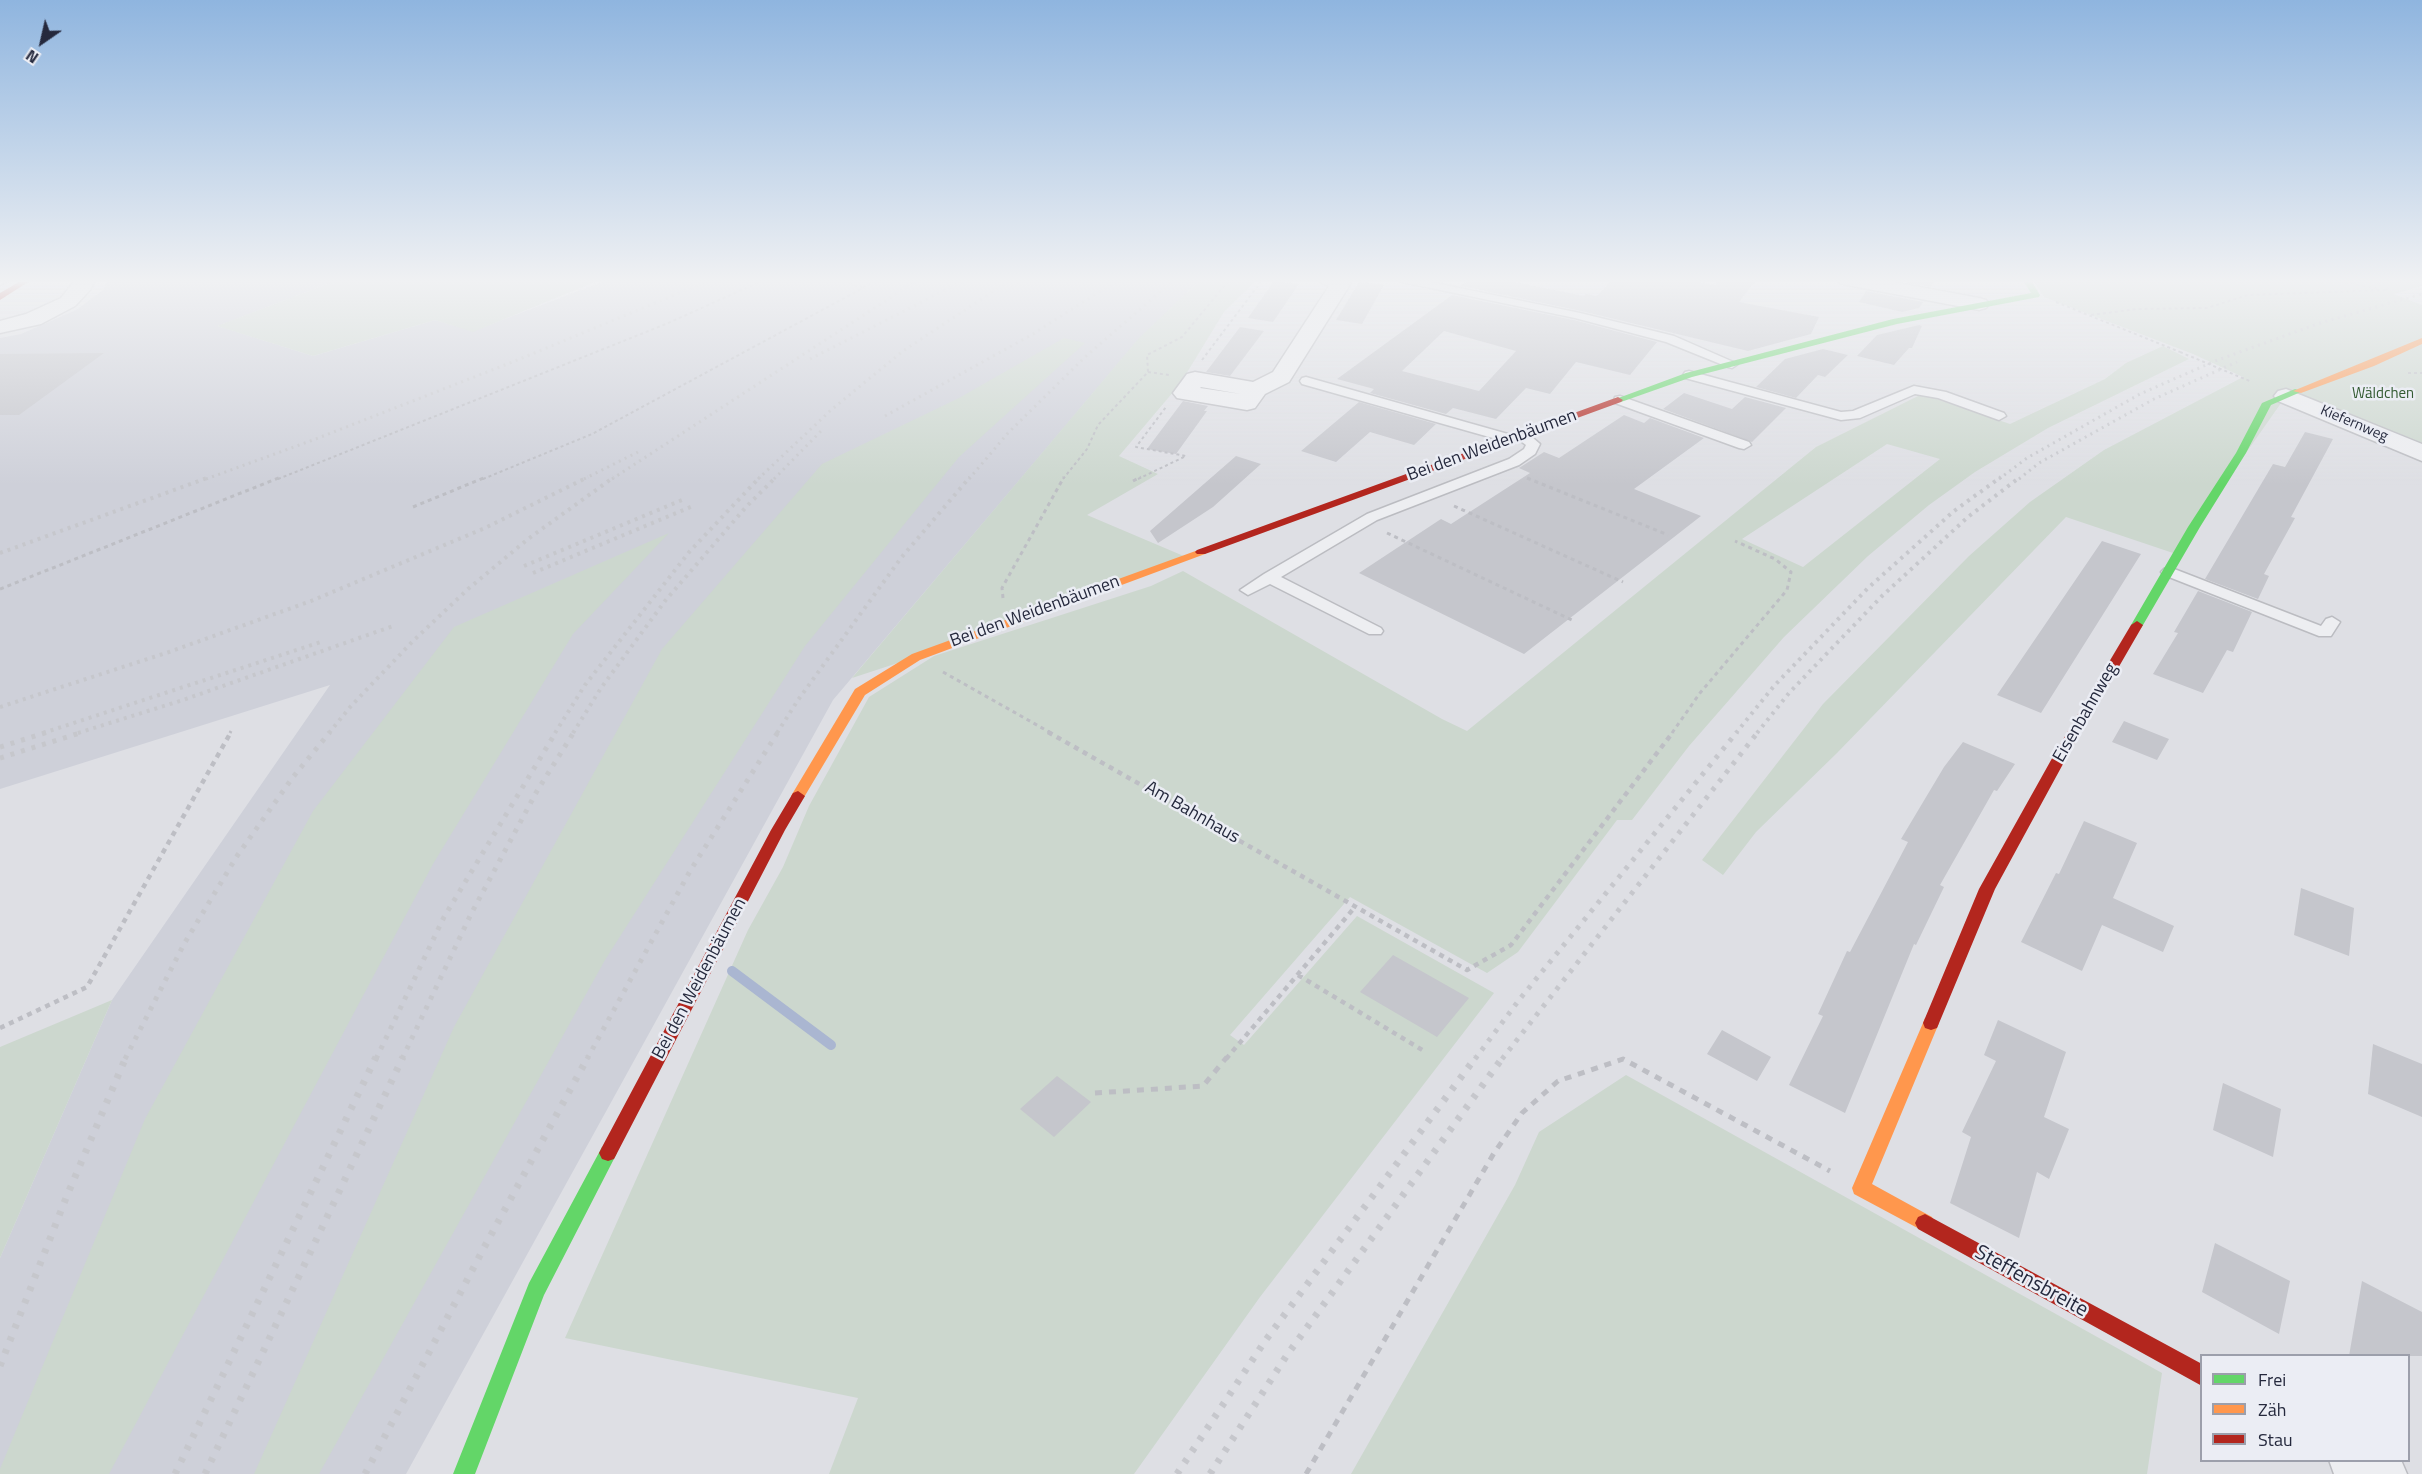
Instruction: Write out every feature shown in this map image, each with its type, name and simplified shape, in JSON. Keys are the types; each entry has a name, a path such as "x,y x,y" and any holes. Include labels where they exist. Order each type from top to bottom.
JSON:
{"street":[{"path":"1190,386 1247,403 1256,389 1281,377 1300,348"},
{"name":"Bei den Weidenbäumen","path":"464,1474 536,1290 778,830 860,692 916,657 1006,622 1689,375 1794,348"},
{"name":"Eisenbahnweg","path":"1861,1188 1987,889 2062,753 2241,453 2267,404 2407,348"},
{"name":"Kiefernweg","path":"2286,396 2422,453"},
{"name":"Steffensbreite","path":"1861,1188 2200,1375"},
{"path":"2357,1462 2380,1474"}],"lane":[{"path":"1692,348 1732,364"},
{"path":"1689,375 1841,416 1856,415 1914,390 1941,394 1999,416"},
{"path":"1248,590 1364,522 1429,494 1502,467 1530,451 1533,444 1516,437 1306,381"},
{"path":"1620,400 1744,445"},
{"path":"2169,572 2325,633 2332,622"},
{"path":"1269,578 1375,631"}],"path":[{"path":"0,589 606,348"},
{"path":"413,507 592,434 752,348"},
{"path":"1006,622 1002,588 1066,474 1087,449 1098,425 1148,372 1147,355 1161,348"},
{"path":"1133,481 1186,456 1136,447 1176,395 1190,386 1192,374 1212,348"},
{"path":"2170,348 2252,382"},
{"path":"1502,467 1668,536"},
{"path":"1429,494 1623,582"},
{"path":"1364,522 1574,621"},
{"name":"Am Bahnhaus","path":"916,657 1467,970 1510,945 1656,757 1700,693 1787,590 1791,572 1775,559 1735,542"},
{"path":"0,1028 87,987 231,731"},
{"path":"1095,1093 1203,1086 1355,907"},
{"path":"1298,975 1424,1051"},
{"path":"1306,1474 1494,1153 1521,1113 1558,1081 1623,1059 1861,1188"}],"shaded area":[{"path":"0,348 287,348 313,356 341,348 1132,348 833,700 406,1474 0,1474 0,1258 112,1000 330,685 0,789"}],"green space":[{"path":"287,348 341,348 313,356"},
{"path":"1047,348 1080,348 959,457 805,646 605,960 319,1474 254,1474 454,1027 662,649 822,464 959,398"},
{"path":"1131,348 1202,348 1180,384 1119,456 1158,474 1087,515 1186,557 916,657 852,678"},
{"path":"2159,348 2167,348 2189,359 2048,428 1975,472 1929,505 1868,556 1784,637 1689,746 1632,820 1617,820 1518,952 1487,973 1350,897 1230,1035 1244,1045 1357,916 1494,993 1260,1297 1134,1474 829,1474 858,1398 565,1338 748,930 783,867 809,806 869,697 934,656 1151,586 1183,571 1442,719 1467,731 1816,447 1922,394 2010,424 2105,379 2126,363","holes":["1887,444 1940,459 1803,567 1742,539"]},
{"name":"Wäldchen","path":"2177,348 2422,348 2422,453 2286,396 2194,527 2179,555 2066,517 1837,753 1756,832 1723,875 1702,860 1823,704 1969,556 2030,502 2104,450 2243,377"},
{"path":"669,533 573,634 433,864 109,1474 0,1474 0,1469 145,1119 313,811 454,627"},
{"path":"112,1000 0,1258 0,1047"},
{"path":"1626,1075 2162,1373 2147,1474 1351,1474 1515,1185 1539,1132"}],"building":[{"path":"1224,348 1251,348 1230,376 1206,372"},
{"path":"1380,348 1426,348 1402,371 1479,391 1516,351 1504,348 1652,348 1630,375 1576,362 1550,394 1526,388 1496,419 1453,408 1446,414 1370,393 1374,389 1337,379"},
{"path":"1735,348 1760,348 1748,351"},
{"path":"1865,348 1912,348 1909,348 1894,365 1857,356"},
{"path":"1823,349 1848,355 1825,377 1818,375 1796,398 1756,387 1785,359"},
{"path":"104,353 19,415 0,415 0,354"},
{"path":"1684,393 1732,409 1745,397 1786,408 1752,442 1663,409"},
{"path":"1183,401 1208,406 1204,411 1207,411 1176,454 1147,449"},
{"path":"1359,402 1436,424 1414,445 1370,432 1336,462 1301,451"},
{"path":"1624,415 1644,423 1650,418 1704,438 1634,489 1701,516 1524,654 1359,573 1441,519 1451,524 1530,473 1519,468 1544,452 1559,458"},
{"path":"2305,432 2333,439 2291,517 2295,518 2264,574 2269,576 2258,599 2205,579 2273,464 2285,467"},
{"path":"1236,456 1261,464 1213,507 1158,543 1150,531"},
{"path":"2102,541 2141,554 2041,713 1997,695"},
{"path":"2198,591 2252,612 2233,652 2227,650 2203,693 2153,674 2178,633 2174,632"},
{"path":"2124,721 2169,739 2157,760 2112,742"},
{"path":"1963,742 2015,764 1997,791 1994,790 1940,885 1944,887 1916,945 1914,944 1845,1113 1789,1085 1823,1016 1818,1014 1847,951 1850,952 1908,842 1901,839 1944,767"},
{"path":"2084,821 2137,843 2113,898 2174,926 2163,952 2102,925 2082,971 2021,942 2056,873 2059,874"},
{"path":"2301,888 2354,908 2349,956 2294,935"},
{"path":"1393,955 1469,998 1437,1037 1360,992"},
{"path":"1998,1020 2066,1052 2044,1117 2069,1129 2049,1179 2037,1172 2019,1238 1950,1203 1971,1137 1962,1132 1996,1061 1984,1055"},
{"path":"1722,1030 1771,1057 1757,1081 1707,1054"},
{"path":"2373,1044 2422,1064 2422,1117 2368,1094"},
{"path":"1057,1076 1091,1102 1054,1137 1020,1109"},
{"path":"2223,1083 2281,1109 2273,1157 2213,1130"},
{"path":"2215,1243 2290,1281 2279,1334 2202,1292"},
{"path":"2362,1281 2422,1312 2422,1356 2349,1354"}],"waterway":[{"path":"732,971 831,1045"}],"railway":[{"path":"206,479 313,440 547,348"},
{"path":"612,479 813,348"},
{"path":"810,359 832,348"},
{"path":"759,478 831,410 908,348"},
{"path":"885,416 1008,348"},
{"path":"969,479 1008,433 1096,348"},
{"path":"1999,479 2027,458 2140,394 2252,348"},
{"path":"2019,479 2039,463 2154,399 2237,362"},
{"path":"774,479 822,430"},
{"path":"588,477 638,452"},
{"path":"0,553 210,477"},
{"path":"0,707 169,652 311,601 485,528 588,477"},
{"path":"584,479 588,477"},
{"path":"329,733 351,706 412,642 468,589 528,539 614,477"},
{"path":"777,733 798,700 901,558 970,477"},
{"path":"1736,733 1774,686 1868,588 1954,511 2001,477"},
{"path":"1757,733 1789,693 1882,596 1968,517 2020,477"},
{"path":"555,733 585,685 690,551 759,478"},
{"path":"573,733 601,688 665,601 746,507 774,479"},
{"path":"524,566 682,500"},
{"path":"533,573 693,506"},
{"path":"78,733 183,700 396,625"},
{"path":"43,733 324,641"},
{"path":"0,747 48,732"},
{"path":"0,758 83,732"},
{"path":"126,1057 184,944 237,856 293,777 330,732"},
{"path":"376,1059 444,917 556,732"},
{"path":"402,1059 471,914 537,791 574,732"},
{"path":"587,1059 690,871 778,732"},
{"path":"1475,1059 1519,1000 1737,732"},
{"path":"1502,1059 1758,732"},
{"path":"0,1366 66,1198 126,1057"},
{"path":"175,1474 376,1057"},
{"path":"205,1474 403,1057"},
{"path":"365,1474 588,1057"},
{"path":"1177,1474 1265,1341 1476,1057"},
{"path":"1210,1474 1287,1355 1503,1057"}],"traffic: fast":[{"path":"1618,400 1689,375 1793,348"},
{"path":"2137,625 2194,527 2241,453 2267,403 2298,391"},
{"path":"464,1474 536,1290 608,1153"}],"traffic: slow":[{"path":"2298,391 2371,364 2407,348"},
{"path":"798,796 860,692 916,657 1201,552"},
{"path":"1925,1223 1861,1188 1931,1023"}],"traffic: jam":[{"path":"1201,552 1618,400"},
{"path":"1931,1023 1987,889 2062,753 2137,625"},
{"path":"608,1153 798,796"},
{"path":"1925,1223 2200,1375"}]}
